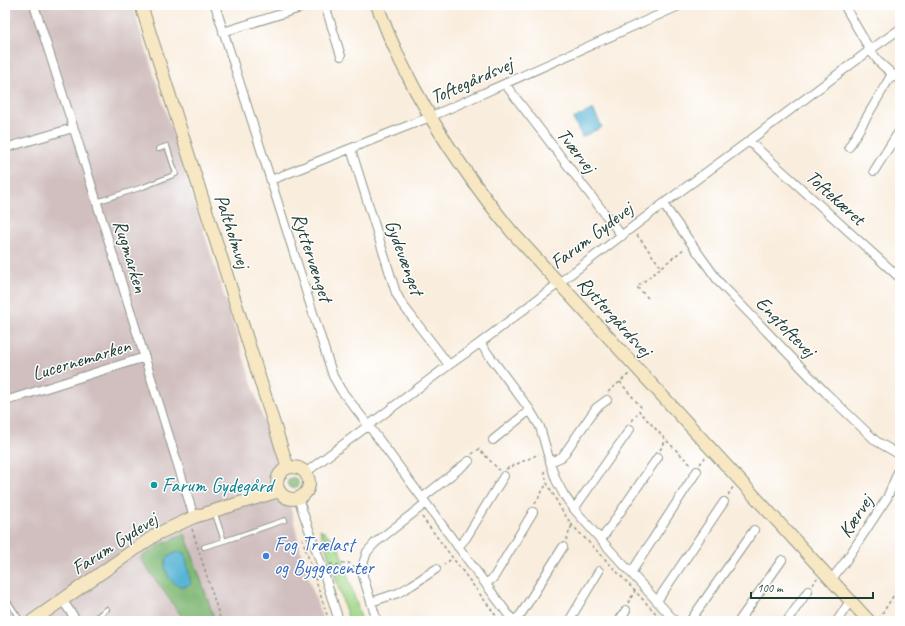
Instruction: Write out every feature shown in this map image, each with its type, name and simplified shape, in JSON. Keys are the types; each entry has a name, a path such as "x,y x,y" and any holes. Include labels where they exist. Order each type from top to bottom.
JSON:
{"street":[{"name":"Rugmarken","path":"34,5 74,128 192,519"},
{"name":"Paltholmvej","path":"141,5 288,468"},
{"name":"Ryttervænget","path":"215,5 333,376 341,390 514,621 522,614 562,547"},
{"path":"224,32 310,5"},
{"path":"325,5 341,56"},
{"name":"Ryttergårdsvej","path":"377,5 384,26 399,58 430,117 475,186 512,232 869,621"},
{"name":"Toftegårdsvej","path":"271,180 430,117 681,5"},
{"path":"844,5 870,50 880,63 900,82"},
{"name":"Farum Gydevej","path":"305,473 632,229 663,204 900,29"},
{"path":"849,147 892,74"},
{"name":"Tværvej","path":"505,84 622,236"},
{"path":"5,148 74,128"},
{"path":"874,171 900,130"},
{"name":"Toftekæret","path":"749,141 900,278"},
{"name":"Gydevænget","path":"351,149 396,293 402,304 449,365"},
{"name":"Engtoftevej","path":"663,204 719,282 826,393 876,441 900,455"},
{"path":"480,343 530,410 540,427 556,480 564,495 601,540 675,621"},
{"name":"Lucernemarken","path":"5,401 144,357"},
{"path":"550,462 562,457 596,408 607,400"},
{"path":"493,440 530,410"},
{"path":"574,509 630,429"},
{"path":"601,540 658,457"},
{"path":"377,621 363,576 363,564 367,552 375,543 417,510 424,501 469,461"},
{"name":"Kærvej","path":"827,575 846,562 887,498 900,467"},
{"path":"292,501 303,495 306,491 308,479 305,473 300,469 288,468 283,470 278,478 277,482 279,490 283,496 292,501 320,561 339,621"},
{"path":"631,573 697,472"},
{"path":"458,547 466,538 504,476"},
{"name":"Farum Gydevej","path":"32,621 157,534 214,511 279,490"},
{"path":"657,601 724,502"},
{"path":"486,584 494,577 534,512"},
{"path":"690,621 754,530"},
{"path":"739,621 782,560"},
{"path":"372,602 398,593 436,569"},
{"path":"569,621 600,571"},
{"path":"787,621 808,591"},
{"name":"Farum Gydevej","path":"62,600 77,621"},
{"path":"837,621 850,601"},
{"path":"619,621 626,610"}],"lane":[{"path":"96,202 143,187 176,174 167,146 158,149"},
{"path":"214,511 224,541"},
{"path":"204,547 285,520"},
{"path":"5,597 21,621"},
{"path":"91,621 107,609"}],"path":[{"path":"632,229 661,268"},
{"path":"648,298 637,287 691,243"},
{"path":"607,400 608,392 632,372"},
{"path":"620,382 641,407 631,424 630,429"},
{"path":"639,411 697,472 698,468 711,450"},
{"path":"658,457 658,454 666,440"},
{"path":"469,461 468,457 479,449 501,472 539,454"},
{"path":"724,502 739,479"},
{"path":"534,512 533,507 547,484"},
{"path":"417,510 500,621"},
{"path":"192,519 221,621"},
{"path":"562,547 572,525"},
{"path":"302,535 329,621"},
{"path":"436,569 453,558"},
{"path":"320,561 337,565 349,563 363,572"},
{"path":"808,591 827,575"},
{"path":"878,621 900,585"},
{"path":"626,610 626,605 635,591"},
{"path":"894,621 900,610"}],"shaded area":[{"path":"5,5 132,5 277,463 267,487 270,499 283,502 291,508 303,561 323,621 5,621"}],"green space":[{"path":"293,477 297,479 299,483 297,487 293,489 289,487 287,483 289,479"},
{"path":"320,529 337,542 362,621 349,621"},
{"path":"185,534 215,621 185,621 140,558 158,546"}],"water":[{"path":"593,109 602,127 582,137 573,119"},
{"path":"183,552 186,558 191,584 183,587 175,584 169,578 165,568 166,559 174,553"}],"place":[{"name":"Farum Gydegård","path":"154,485"},
{"name":"Fog Trælast og Byggecenter","path":"266,556"}]}
